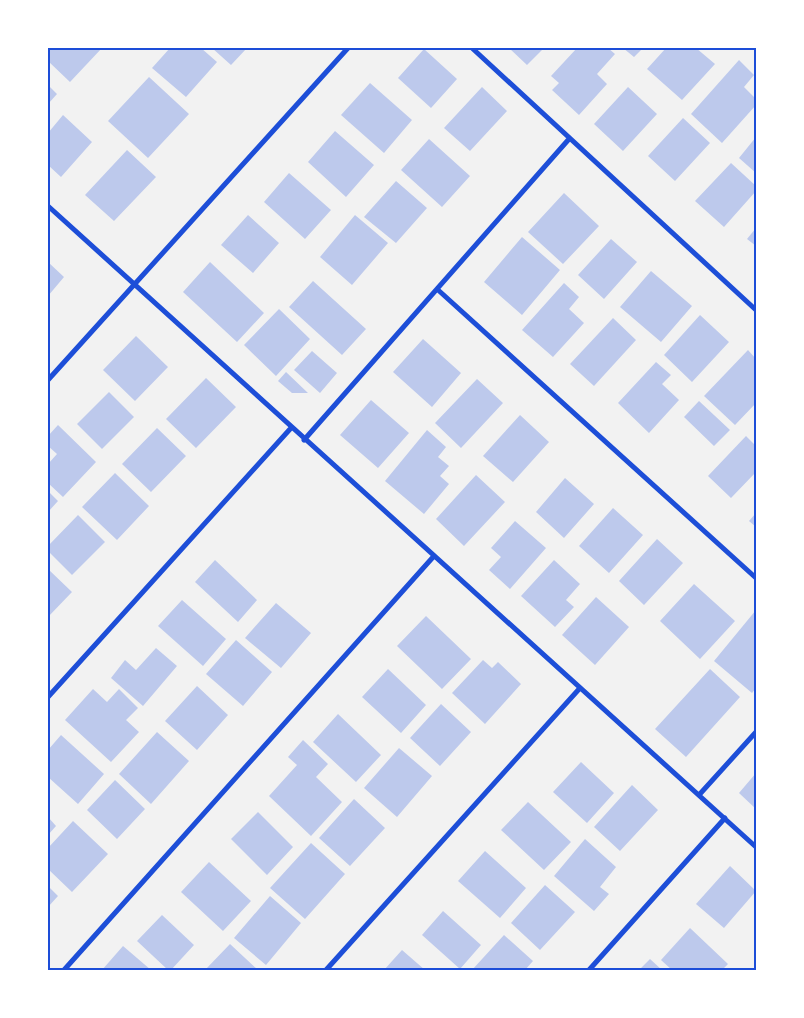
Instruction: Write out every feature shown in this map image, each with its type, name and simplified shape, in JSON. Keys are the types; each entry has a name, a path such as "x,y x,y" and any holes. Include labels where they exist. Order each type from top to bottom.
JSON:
{"street":[{"path":"48,380 348,48"},
{"path":"472,48 756,310"},
{"path":"304,440 569,139"},
{"path":"48,206 135,283 304,440 756,846"},
{"path":"436,289 756,578"},
{"path":"48,697 291,428"},
{"path":"64,970 434,556"},
{"path":"326,970 580,688"},
{"path":"699,795 756,732"},
{"path":"589,970 725,818"}],"building":[{"path":"48,48 102,48 70,82 48,61"},
{"path":"170,48 201,48 217,62 186,97 152,68"},
{"path":"212,48 247,48 231,65"},
{"path":"509,48 544,48 527,65"},
{"path":"577,48 608,48 615,54 597,74 607,84 579,115 552,90 559,83 551,76"},
{"path":"623,48 643,48 634,57"},
{"path":"666,48 696,48 715,64 682,100 647,69"},
{"path":"424,49 457,79 431,108 398,78"},
{"path":"739,60 754,75 744,87 756,99 756,105 722,143 691,114"},
{"path":"149,77 189,114 148,158 108,121"},
{"path":"370,83 412,120 384,153 341,115"},
{"path":"48,85 57,94 48,104"},
{"path":"482,87 507,111 470,151 444,128"},
{"path":"628,87 657,114 623,151 594,124"},
{"path":"63,115 92,142 61,177 48,165 48,133"},
{"path":"683,118 710,143 675,181 648,156"},
{"path":"335,131 374,165 346,197 308,162"},
{"path":"756,137 756,173 739,158"},
{"path":"429,139 470,176 442,207 401,170"},
{"path":"127,150 156,177 114,221 85,195"},
{"path":"731,163 756,186 756,191 724,227 695,201"},
{"path":"289,173 331,210 305,239 264,202"},
{"path":"396,181 427,208 396,243 364,217"},
{"path":"564,193 599,226 563,264 528,232"},
{"path":"248,215 279,243 253,273 221,245"},
{"path":"355,215 388,243 352,285 320,257"},
{"path":"756,228 756,246 747,239"},
{"path":"522,237 560,270 522,315 484,282"},
{"path":"611,239 637,262 604,299 578,275"},
{"path":"48,262 64,277 48,296"},
{"path":"210,262 264,313 237,342 183,292"},
{"path":"651,271 692,306 661,342 620,307"},
{"path":"313,281 366,329 342,355 289,307"},
{"path":"564,283 579,297 569,309 584,323 553,357 522,330"},
{"path":"279,309 310,339 276,376 244,345"},
{"path":"700,315 729,342 692,382 664,355"},
{"path":"613,318 636,340 594,386 570,364"},
{"path":"136,336 168,367 135,401 103,370"},
{"path":"423,339 461,373 432,407 393,372"},
{"path":"748,350 756,359 756,403 735,425 704,396"},
{"path":"312,351 337,373 320,393 294,370"},
{"path":"656,362 671,375 662,384 679,400 649,433 618,403"},
{"path":"286,372 308,393 292,393 278,381"},
{"path":"206,378 236,407 196,448 166,419"},
{"path":"477,379 503,403 461,448 435,423"},
{"path":"109,392 134,417 102,449 77,424"},
{"path":"371,400 409,433 378,468 340,435"},
{"path":"699,401 730,430 714,446 684,417"},
{"path":"520,415 549,442 513,482 483,456"},
{"path":"58,425 96,462 63,497 48,483 48,464 57,454 48,446 48,436"},
{"path":"157,428 186,456 151,492 122,464"},
{"path":"427,430 446,447 438,457 449,466 440,476 449,484 424,514 385,481"},
{"path":"746,436 756,446 756,472 731,498 708,476"},
{"path":"115,473 149,506 117,540 82,507"},
{"path":"476,475 505,502 464,546 436,519"},
{"path":"565,478 594,504 564,538 536,512"},
{"path":"48,491 58,501 48,512"},
{"path":"613,508 643,535 609,573 579,546"},
{"path":"756,513 756,527 749,521"},
{"path":"78,515 105,542 72,575 48,551 48,546"},
{"path":"515,521 546,548 510,589 489,570 501,557 491,548"},
{"path":"657,539 683,563 644,605 619,581"},
{"path":"215,560 257,600 238,622 195,582"},
{"path":"554,560 580,584 566,600 574,607 555,627 521,596"},
{"path":"48,569 72,592 48,617"},
{"path":"694,584 735,621 700,659 660,621"},
{"path":"596,597 629,627 595,665 562,635"},
{"path":"182,600 226,639 203,666 158,626"},
{"path":"276,603 311,633 281,668 245,638"},
{"path":"756,610 756,688 752,693 714,661"},
{"path":"426,616 471,659 442,689 397,646"},
{"path":"236,640 272,672 243,706 206,674"},
{"path":"156,648 177,666 143,706 111,678 125,660 136,670"},
{"path":"483,660 492,668 498,662 521,684 485,724 452,693"},
{"path":"388,669 426,705 401,733 362,697"},
{"path":"710,669 740,697 686,757 655,729"},
{"path":"197,686 228,715 197,750 165,721"},
{"path":"93,689 107,702 119,689 138,708 126,720 139,732 111,762 65,720"},
{"path":"441,704 471,732 440,766 410,738"},
{"path":"338,714 381,755 356,782 313,742"},
{"path":"157,732 189,761 151,804 119,774"},
{"path":"61,735 104,774 78,804 48,777 48,750"},
{"path":"303,740 328,764 316,777 342,802 311,836 269,796 297,765 288,757"},
{"path":"399,748 432,776 397,817 364,788"},
{"path":"581,762 614,793 587,823 553,792"},
{"path":"756,773 756,809 739,793"},
{"path":"115,780 145,809 117,839 87,810"},
{"path":"632,785 658,810 620,851 594,827"},
{"path":"354,799 385,828 350,866 319,838"},
{"path":"528,802 571,842 544,870 501,830"},
{"path":"258,812 293,847 267,875 231,839"},
{"path":"48,817 56,826 48,835"},
{"path":"73,821 108,854 72,892 48,869 48,848"},
{"path":"585,839 616,867 600,887 609,894 594,911 554,876"},
{"path":"311,843 345,874 305,919 270,888"},
{"path":"485,851 526,888 500,918 458,881"},
{"path":"209,862 251,901 223,931 181,892"},
{"path":"730,866 756,891 724,928 696,904"},
{"path":"545,885 575,912 540,950 511,923"},
{"path":"48,886 58,896 48,907"},
{"path":"270,896 301,923 266,965 234,938"},
{"path":"443,911 481,945 460,969 422,935"},
{"path":"162,915 194,945 171,970 168,970 137,941"},
{"path":"690,928 728,964 722,970 672,970 661,960"},
{"path":"504,935 533,961 525,970 472,970"},
{"path":"230,944 258,970 205,970"},
{"path":"123,946 151,970 102,970"},
{"path":"402,950 425,970 384,970"},
{"path":"650,959 662,970 639,970"}]}
